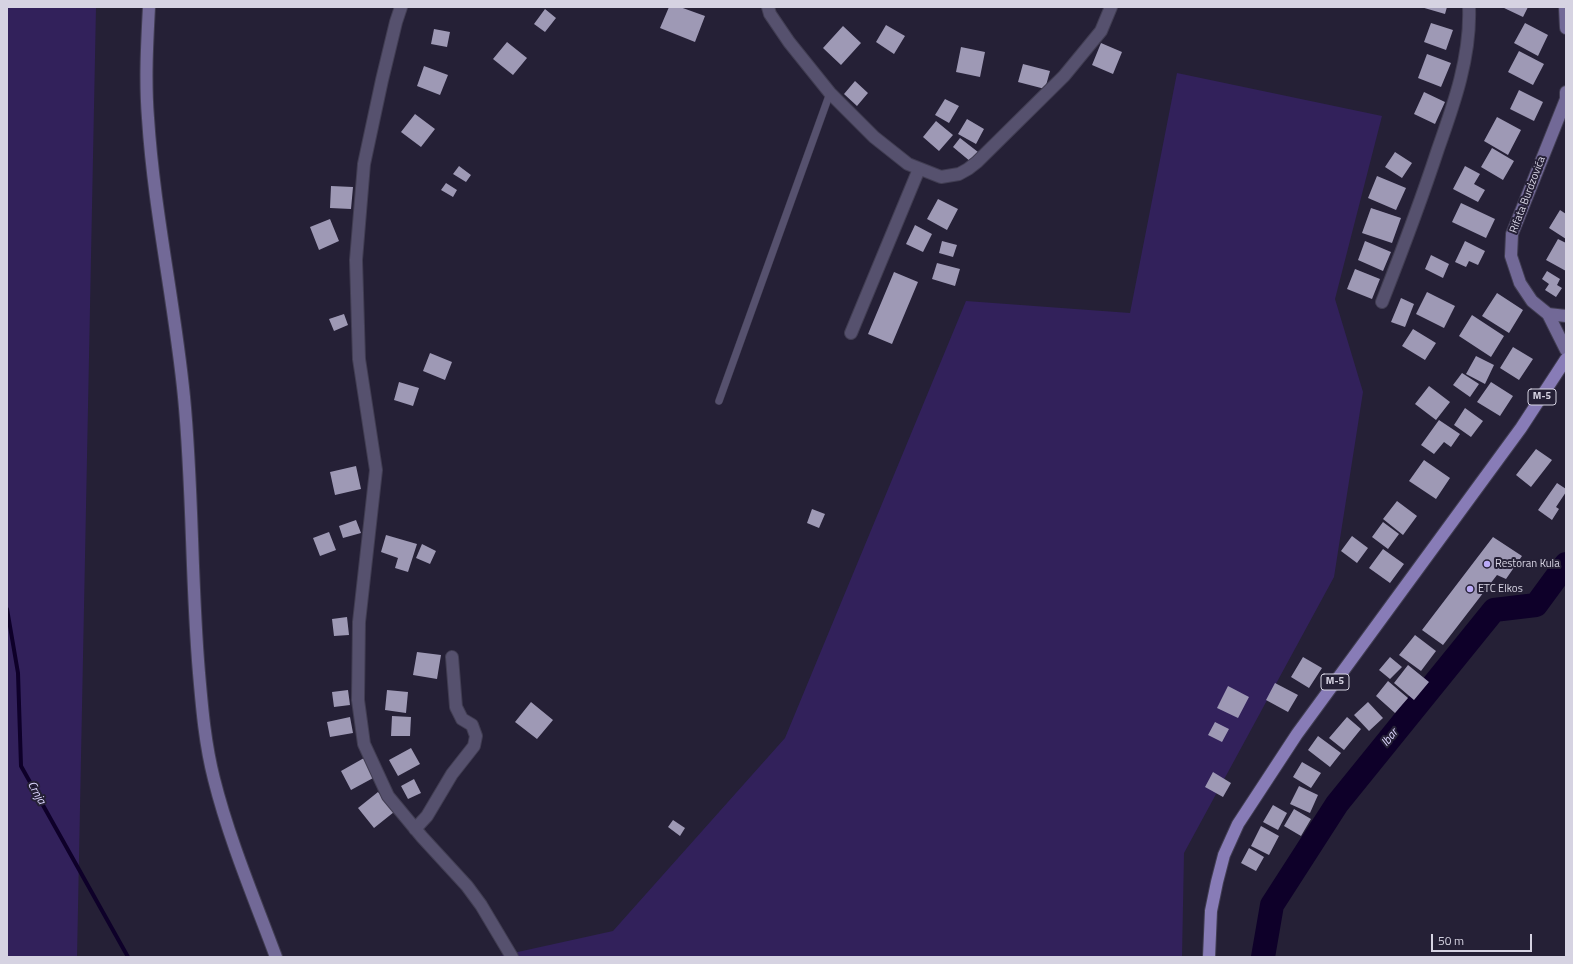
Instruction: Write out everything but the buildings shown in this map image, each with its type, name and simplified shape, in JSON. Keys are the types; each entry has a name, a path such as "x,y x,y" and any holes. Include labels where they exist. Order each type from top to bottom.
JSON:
{"main road":[{"path":"149,7 147,71 148,118 153,172 184,396 193,526 196,634 204,721 213,778 230,833 276,957"},
{"path":"1565,7 1566,28"},
{"name":"Rifata Burdzovića","path":"1566,92 1566,98 1512,234 1511,256 1520,283 1532,301 1548,314 1566,350"},
{"path":"1548,314 1566,316"},
{"name":"M-5","path":"1209,957 1211,911 1216,882 1224,855 1238,824 1297,734 1521,428 1566,359"}],"street":[{"path":"401,7 382,80 364,164 356,260 360,360 376,470 359,622 358,700 364,744 388,796 415,829 467,886 481,905 512,957"},
{"path":"768,7 770,14 789,42 830,93 874,137 908,164 940,177 958,174 977,162 1064,76 1101,31 1111,7"},
{"path":"1382,302 1420,202 1456,96 1464,61 1469,7"},
{"path":"851,333 919,169"},
{"path":"415,829 427,816 452,774 474,746 476,736 472,725 462,719 456,706 452,657"}],"lane":[{"path":"720,401 830,93"}],"shaded area":[{"path":"7,7 96,7 77,957 7,957"},
{"path":"1177,73 1382,116 1335,299 1363,392 1334,577 1184,853 1182,957 495,957 613,931 785,738 966,301 1130,313"}],"waterway":[{"name":"Ibar","path":"1263,957 1272,905 1337,804 1494,610 1536,605 1566,564"},
{"name":"Crnja","path":"7,609 18,673 21,766 128,957"}],"place":[{"name":"Restoran Kula","path":"1487,564"},
{"name":"ETC Elkos","path":"1470,589"}]}
